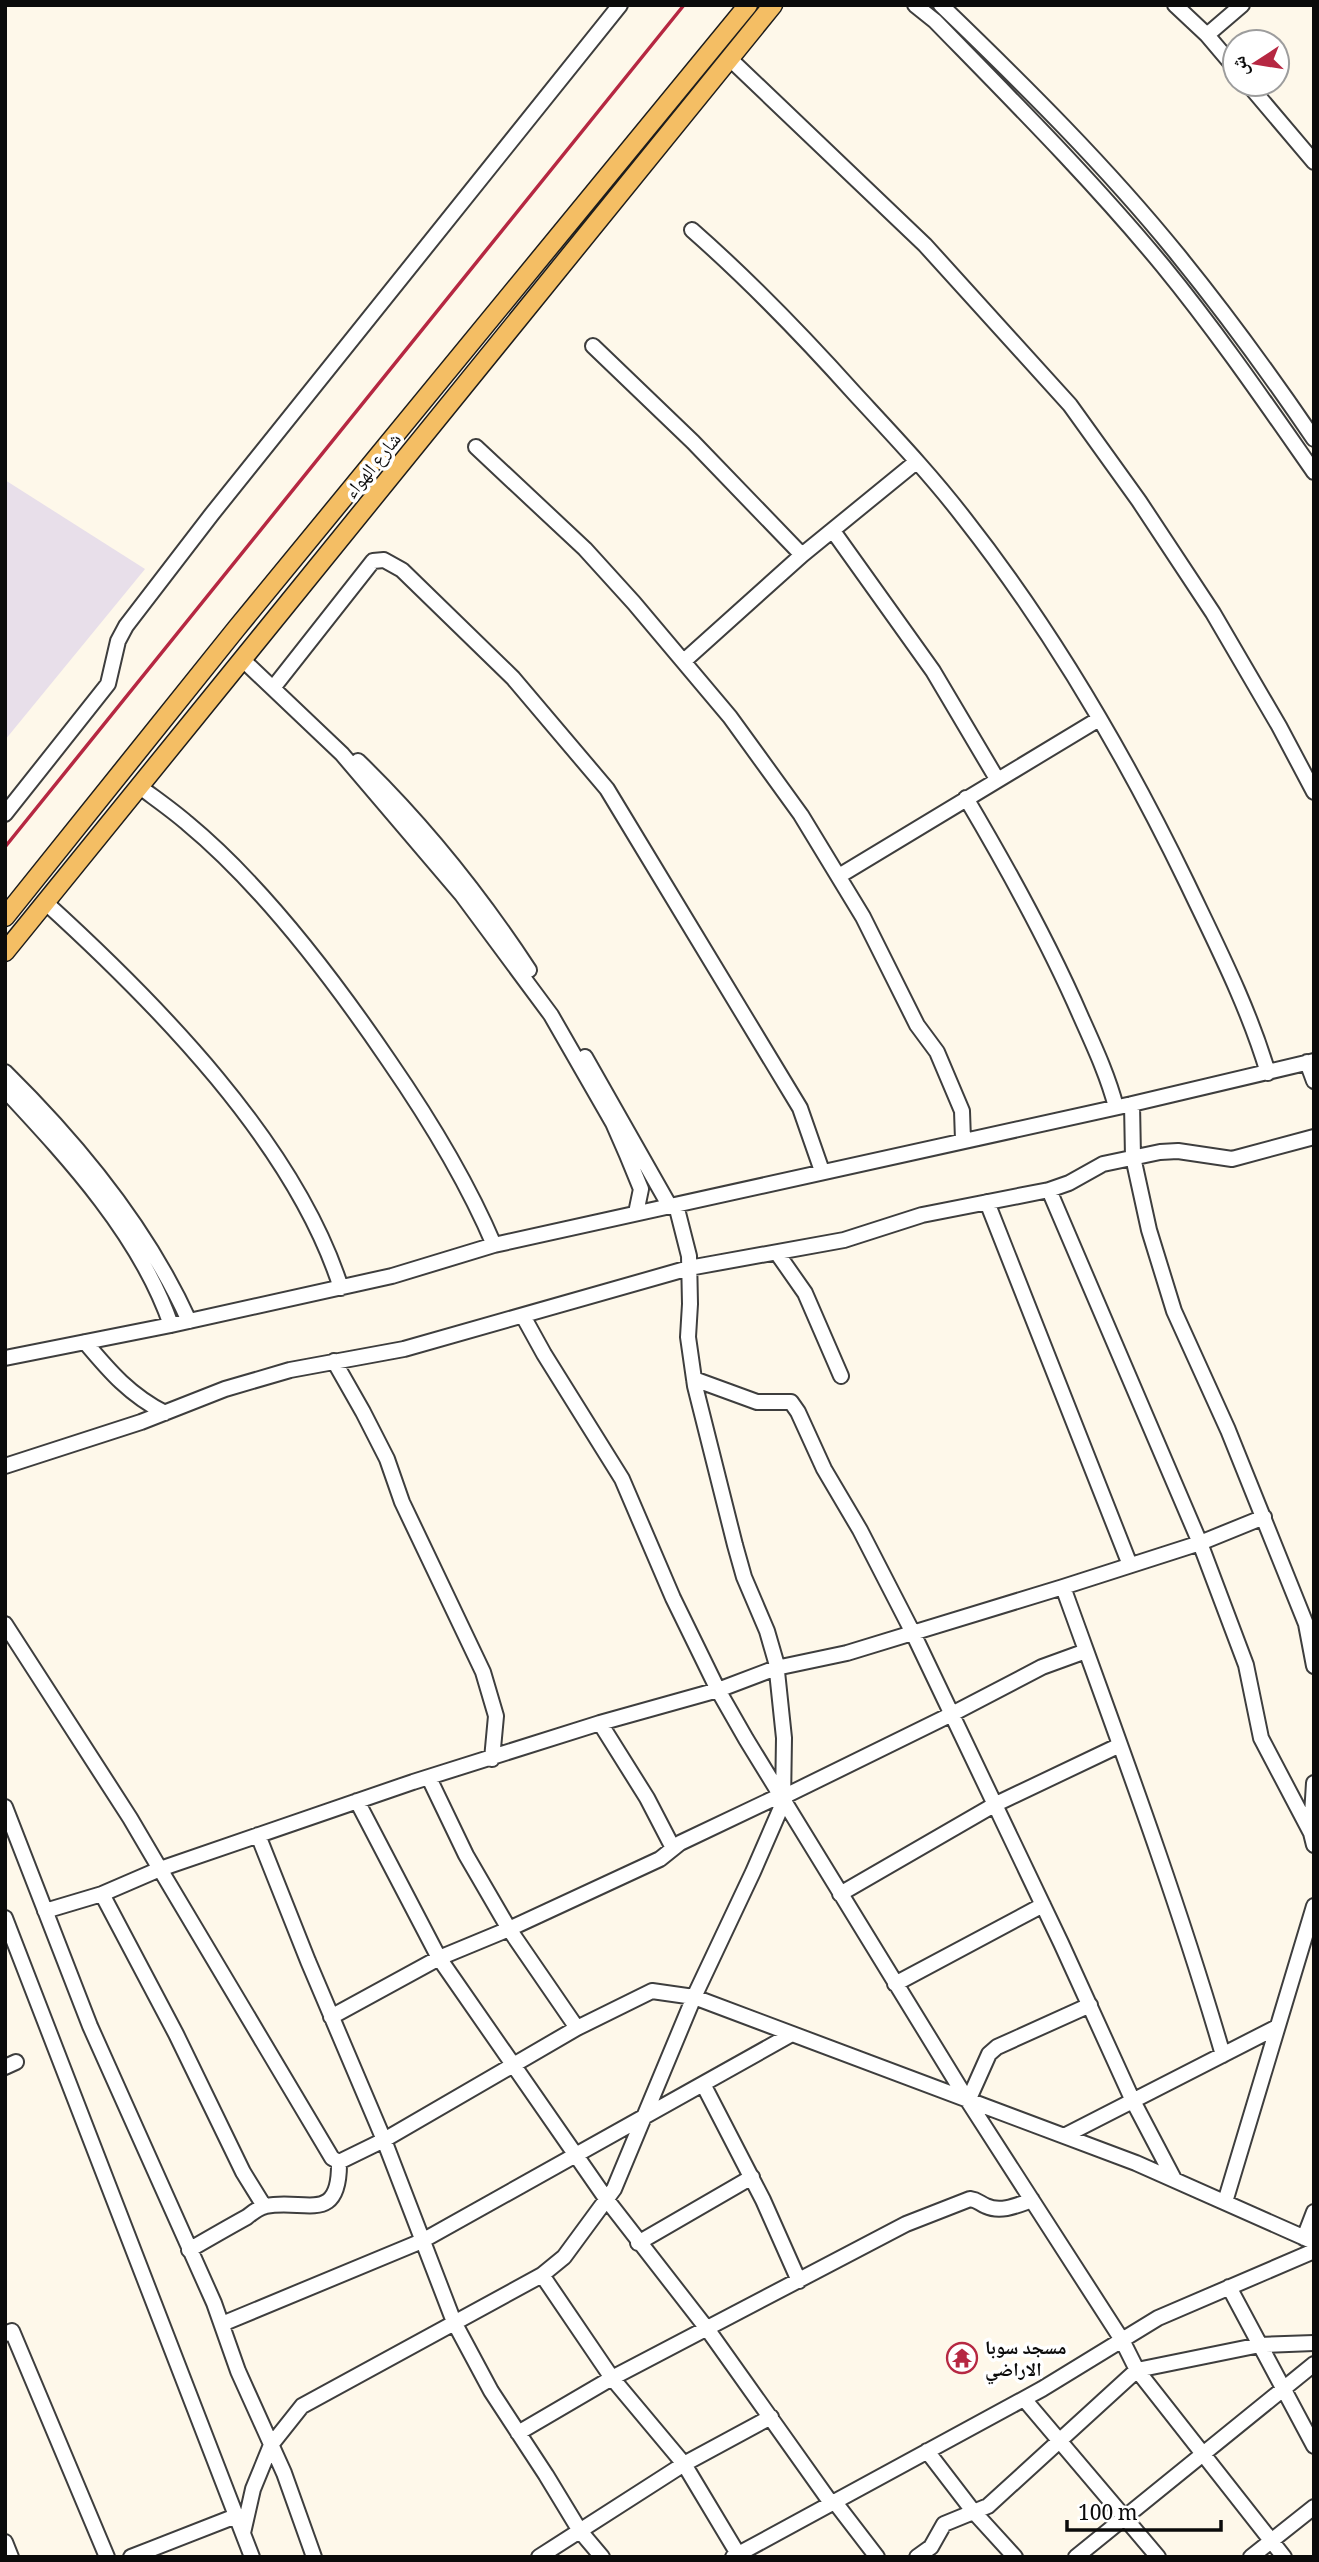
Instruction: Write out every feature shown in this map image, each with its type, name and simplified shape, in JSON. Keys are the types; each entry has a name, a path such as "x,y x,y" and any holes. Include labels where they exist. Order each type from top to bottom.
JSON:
{"main road":[{"name":"شارع الهواء","path":"5,917 236,629 748,5"},
{"name":"شارع الهواء","path":"5,952 773,5"}],"street":[{"path":"5,814 108,684 118,641 126,626 212,514 620,5"},
{"path":"915,5 935,21 1023,112 1097,190 1155,257 1250,380 1314,472"},
{"path":"941,5 1018,79 1111,177 1178,255 1265,369 1314,439"},
{"path":"1175,5 1221,52"},
{"path":"1207,35 1242,5"},
{"path":"729,58 925,245 1070,405 1139,501 1213,613 1314,792"},
{"path":"1260,98 1314,162"},
{"path":"692,230 793,326 963,517 1010,580 1119,751 1166,839 1235,983 1254,1027 1268,1073"},
{"path":"593,346 693,442 803,555"},
{"path":"476,447 585,549 684,661 730,717 801,816 869,927 917,1025 937,1052 962,1111 963,1140"},
{"path":"684,661 803,555 916,462"},
{"path":"833,531 933,671 997,779"},
{"path":"275,690 373,561 384,560 402,570 513,678 607,789 800,1108 822,1171"},
{"path":"243,660 342,754 454,885 551,1015 613,1123 627,1155 640,1189 636,1213"},
{"path":"243,2533 253,2489 271,2445 302,2406 542,2275 564,2257 607,2200 614,2189 694,1997 753,1872 781,1798 784,1738 776,1668 767,1631 744,1577 705,1432 688,1337 689,1268 684,1231 673,1205 601,1081 502,929 453,863 366,768 294,699 275,690"},
{"path":"839,876 1099,719"},
{"path":"140,787 188,824 238,872 332,980 421,1107 477,1203 494,1245"},
{"path":"965,798 1008,869 1058,966 1091,1038 1116,1107"},
{"path":"45,902 147,999 228,1093 306,1207 328,1251 341,1288"},
{"path":"5,1358 341,1288 393,1276 494,1245 1132,1104 1311,1061 1314,1081"},
{"path":"5,1072 60,1132 133,1223 170,1280 189,1321"},
{"path":"5,1090 67,1158 114,1221 156,1287 171,1325"},
{"path":"1132,1104 1133,1157 1149,1230 1174,1311 1264,1517 1306,1624 1314,1666"},
{"path":"5,1466 165,1413 225,1389 309,1365 404,1349 689,1268 844,1240 922,1215 1049,1190 1069,1183 1103,1164 1133,1157 1178,1151 1232,1159 1314,1137"},
{"path":"1049,1190 1200,1543 1246,1665 1261,1738 1312,1839"},
{"path":"987,1202 1130,1565"},
{"path":"777,1253 805,1293 841,1376"},
{"path":"523,1315 544,1354 622,1479 673,1598 718,1690 839,1894 1122,2340 1137,2370 1284,2557"},
{"path":"85,1342 123,1386 165,1413"},
{"path":"334,1361 387,1459 402,1502 483,1672 496,1716 492,1759"},
{"path":"694,1379 757,1402 790,1402 798,1412 824,1469 860,1530 912,1632 1043,1905 1133,2101 1174,2179"},
{"path":"46,1910 102,1894 160,1869 356,1801 600,1723 718,1690 776,1668 847,1653 1063,1587 1200,1543 1264,1517"},
{"path":"1063,1587 1202,1984 1223,2055"},
{"path":"5,1624 131,1818 292,2094 332,2158 339,2162"},
{"path":"331,2017 439,1958 509,1929 660,1859 673,1848 781,1798 1042,1667 1086,1651"},
{"path":"600,1723 647,1798 673,1848"},
{"path":"839,1894 994,1805 1120,1745"},
{"path":"429,1778 466,1855 509,1929 577,2028"},
{"path":"1312,1839 1314,1783"},
{"path":"356,1801 439,1958 638,2243 708,2330 833,2502 877,2557"},
{"path":"5,1807 90,2026 222,2324 238,2371 271,2445 314,2557"},
{"path":"258,1835 384,2140 454,2322 471,2357 580,2531 601,2557"},
{"path":"102,1894 176,2035 243,2172 264,2206"},
{"path":"895,1983 1043,1905"},
{"path":"1225,2202 1314,1906"},
{"path":"5,1918 252,2557"},
{"path":"339,2162 384,2140 577,2028 652,1991 694,1997 1136,2163 1309,2240 1314,2212"},
{"path":"968,2101 989,2054 997,2047 1090,2006"},
{"path":"1064,2136 1277,2027"},
{"path":"222,2324 422,2241 792,2034"},
{"path":"703,2084 751,2177 799,2281"},
{"path":"189,2250 264,2206 299,2206 327,2201 335,2194 340,2177 339,2162"},
{"path":"638,2243 751,2177"},
{"path":"519,2433 612,2378 906,2224 971,2199 978,2200 989,2208 1005,2209 1032,2200"},
{"path":"542,2275 612,2378 684,2464 735,2556 1024,2399 1158,2318 1314,2251"},
{"path":"1229,2287 1314,2446"},
{"path":"5,2334 12,2331 107,2557"},
{"path":"917,2557 931,2547 944,2525 988,2505 1137,2370 1261,2345 1314,2343"},
{"path":"1076,2557 1314,2364"},
{"path":"1024,2399 1158,2557"},
{"path":"539,2557 684,2464 771,2417"},
{"path":"927,2451 973,2511 1016,2557"},
{"path":"1251,2557 1314,2507"},
{"path":"131,2557 236,2516"},
{"path":"5,2542 11,2557"}],"shaded area":[{"path":"5,480 145,569 5,740"}],"railway":[{"path":"5,847 684,5"}],"place":[{"name":"مسجد سوبا الاراضي","path":"962,2358"}]}
